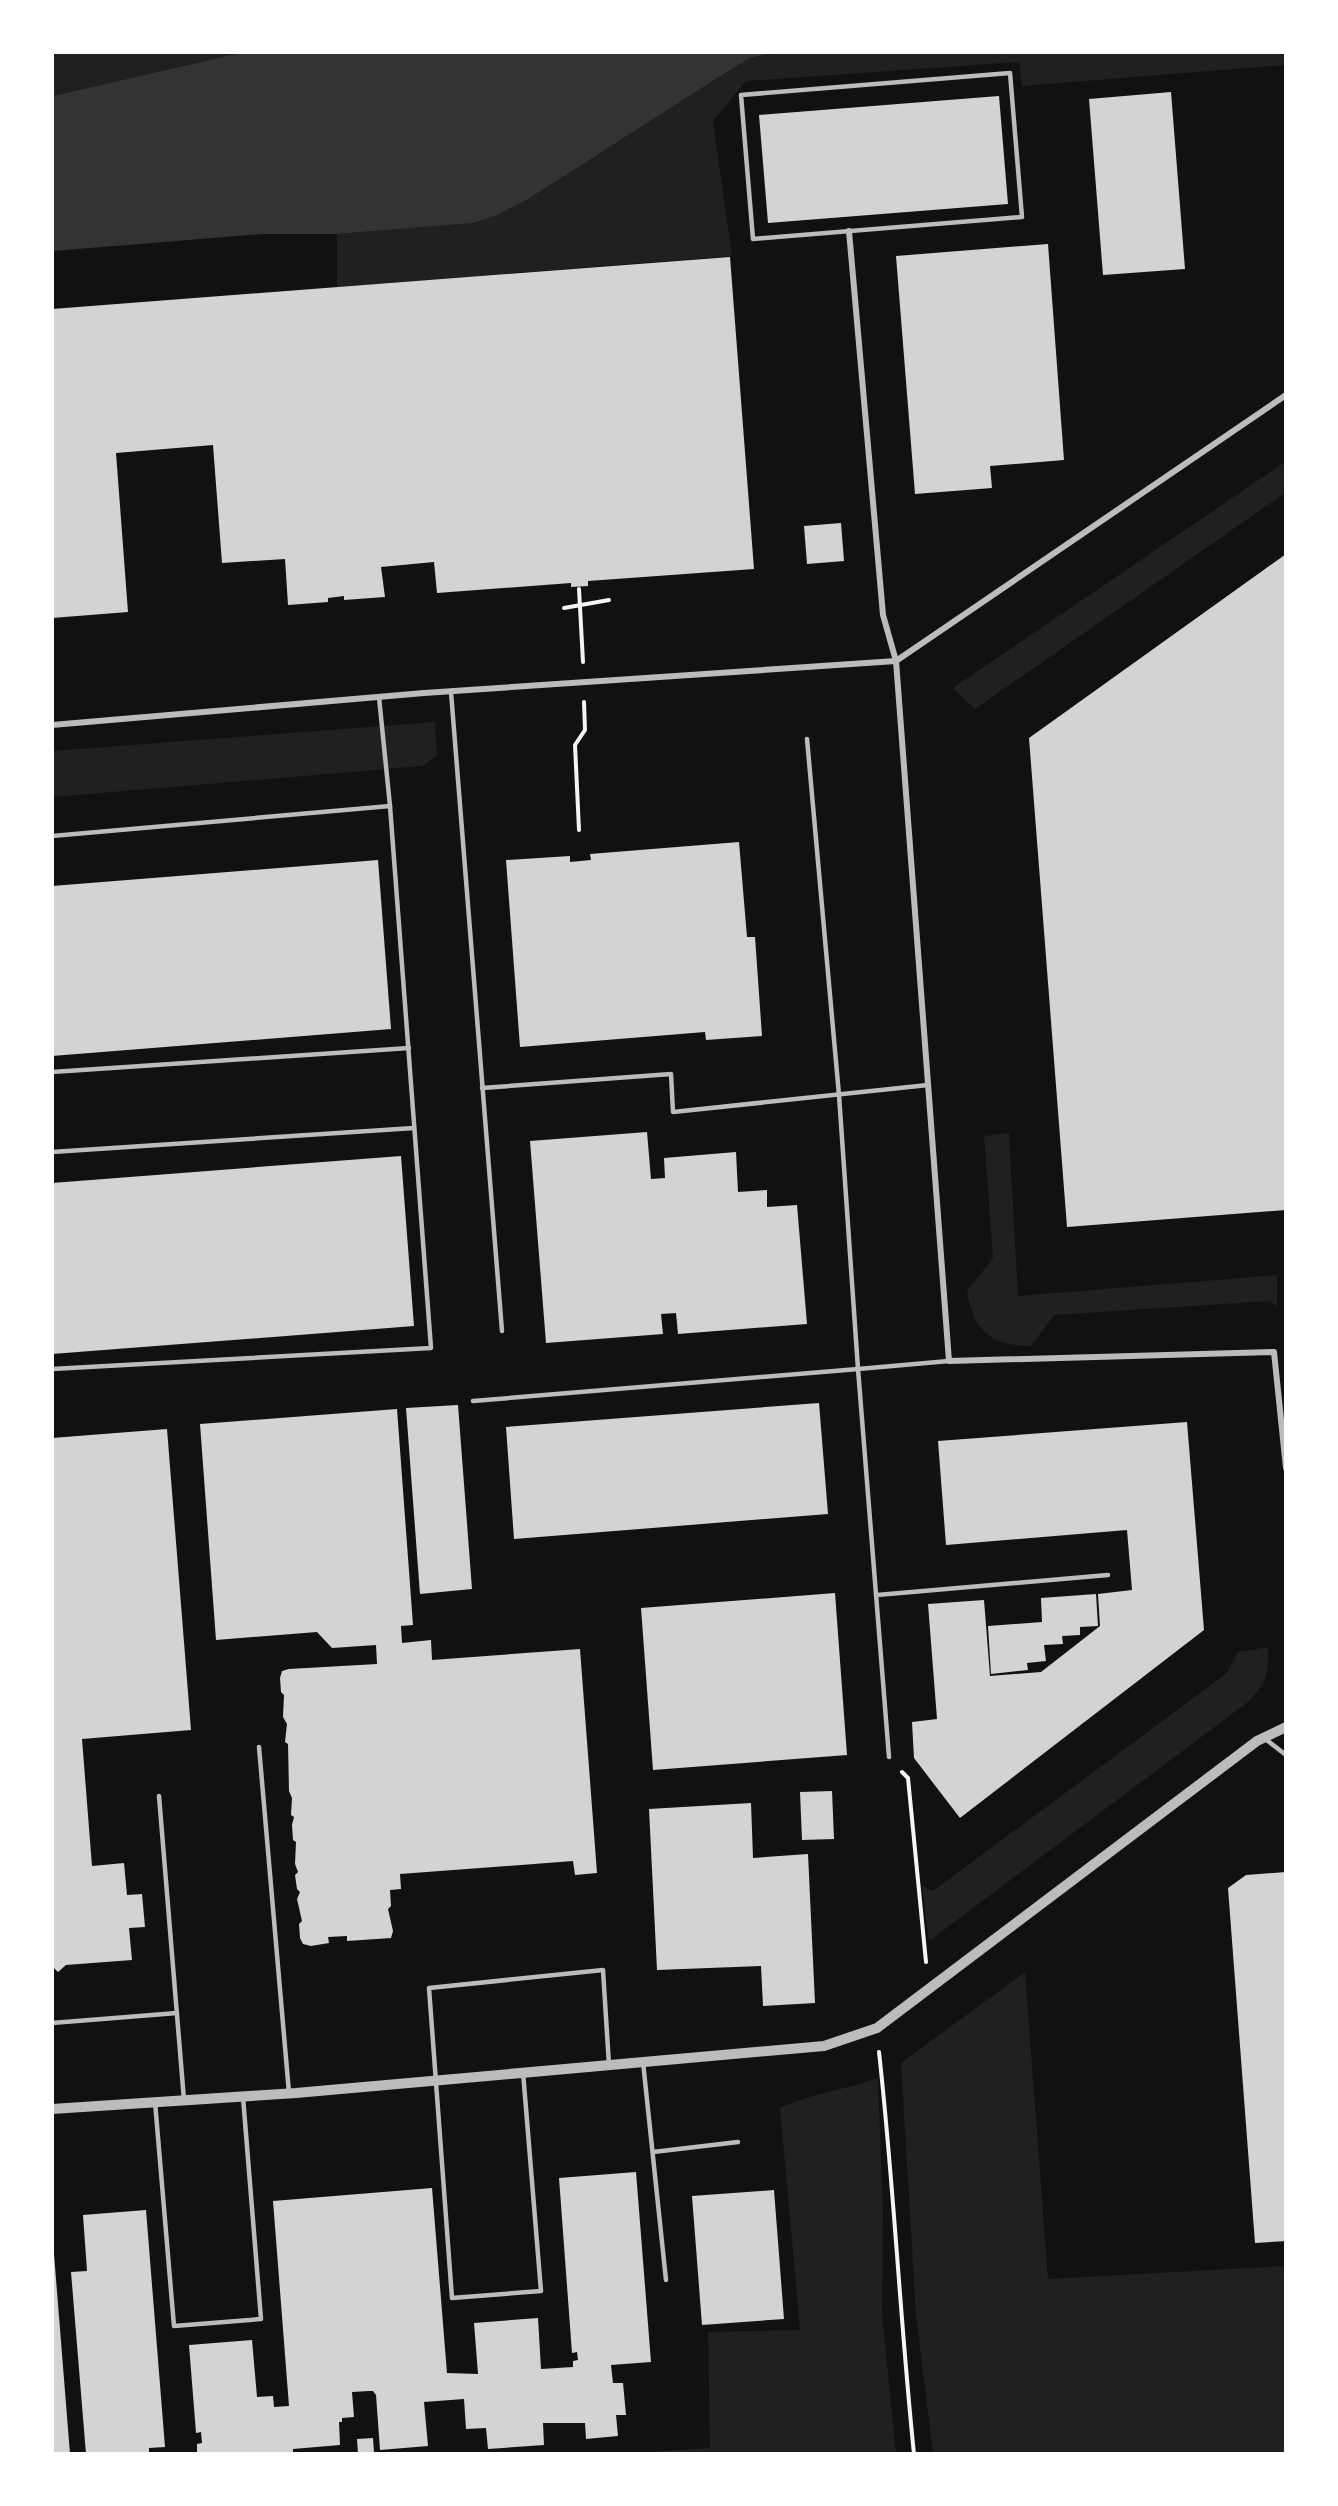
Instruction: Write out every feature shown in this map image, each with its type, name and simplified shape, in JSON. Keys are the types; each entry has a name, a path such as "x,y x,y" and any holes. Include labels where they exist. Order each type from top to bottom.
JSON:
{"street":[{"path":"849,231 883,615 896,661 949,1361 1274,1352 1286,1468"},
{"path":"52,725 379,697 896,661 1286,395"},
{"path":"52,2109 289,2093 824,2046 877,2028 1264,1738 1286,1727"}],"lane":[{"path":"1010,73 1022,217 849,231 753,239 741,95 1010,73"},
{"path":"451,692 502,1331"},
{"path":"52,1369 431,1348 390,806 379,697"},
{"path":"807,739 839,1095 889,1757"},
{"path":"52,836 390,806"},
{"path":"52,1072 408,1048"},
{"path":"482,1088 671,1074 673,1112 928,1085"},
{"path":"52,1152 414,1128"},
{"path":"473,1401 949,1361"},
{"path":"877,1595 1108,1575"},
{"path":"1264,1738 1286,1755"},
{"path":"259,1746 289,2093"},
{"path":"159,1796 184,2100"},
{"path":"523,2072 541,2291 453,2298 429,1988 603,1970 609,2065"},
{"path":"52,2023 177,2013"},
{"path":"643,2062 666,2280"},
{"path":"155,2102 174,2326 261,2319 243,2096"},
{"path":"652,2152 738,2142"}],"path":[{"path":"579,589 585,730 575,745 579,831"},
{"path":"564,608 609,600"},
{"path":"889,1757 908,1778 922,1934 930,1989"},
{"path":"877,2028 889,2138 900,2320 914,2454"}],"shaded area":[{"path":"53,52 240,53 53,96"},
{"path":"240,53 773,53 750,58 528,199 497,215 473,223 337,234 262,234 53,251 53,96"},
{"path":"773,53 1285,53 1285,65 1022,86 1019,62 746,81 713,121 732,256 337,287 337,234 473,223 750,58"},
{"path":"1285,462 1285,493 975,709 953,688"},
{"path":"435,722 437,755 423,766 53,797 53,751"},
{"path":"1009,1133 1018,1296 1277,1275 1277,1306 1269,1301 1054,1315 1031,1346 1005,1343 986,1334 974,1317 967,1291 993,1258 984,1136"},
{"path":"1268,1647 1266,1677 1260,1689 1248,1702 929,1941 922,1886 933,1891 1227,1673 1238,1652"},
{"path":"1025,1972 1048,2279 1285,2266 1285,2453 933,2453 916,2315 901,2063"},
{"path":"878,2078 883,2214 882,2313 896,2453 630,2453 710,2448 708,2332 800,2330 780,2108"}],"building":[{"path":"1171,92 1185,269 1103,275 1089,99"},
{"path":"999,96 1008,204 768,223 759,115"},
{"path":"1048,244 1064,460 990,466 992,488 915,494 896,256"},
{"path":"730,257 754,569 588,581 588,586 571,587 571,583 437,593 434,562 381,567 385,597 344,600 344,596 328,598 328,602 288,605 285,559 222,563 213,445 116,453 128,612 52,618 52,309"},
{"path":"841,523 844,561 807,564 804,526"},
{"path":"1286,554 1286,1210 1067,1227 1029,738"},
{"path":"739,842 747,937 755,937 762,1036 706,1040 705,1032 520,1047 506,860 570,856 570,862 591,860 590,854"},
{"path":"378,860 391,1029 52,1056 52,886"},
{"path":"647,1132 651,1179 665,1178 664,1158 736,1152 738,1192 767,1190 767,1207 797,1205 807,1324 678,1334 676,1313 661,1314 663,1334 546,1343 530,1141"},
{"path":"401,1156 414,1326 52,1354 52,1183"},
{"path":"819,1403 828,1514 514,1539 506,1427"},
{"path":"458,1405 472,1589 420,1594 406,1408"},
{"path":"397,1409 413,1625 401,1626 402,1643 431,1640 432,1660 580,1649 597,1873 575,1875 573,1861 400,1874 401,1889 390,1890 391,1906 388,1909 393,1931 391,1938 347,1941 347,1936 328,1937 329,1943 311,1946 303,1944 300,1938 299,1924 302,1921 297,1899 300,1892 297,1889 295,1875 298,1872 295,1864 296,1842 293,1840 294,1817 291,1815 292,1798 289,1791 288,1744 285,1742 287,1724 283,1717 284,1695 281,1692 280,1678 282,1671 289,1669 377,1664 376,1645 332,1648 317,1632 216,1640 200,1424"},
{"path":"1187,1422 1204,1630 960,1818 914,1758 912,1722 937,1719 928,1604 984,1600 990,1676 1041,1672 1100,1626 1098,1594 1132,1590 1127,1530 946,1545 938,1441"},
{"path":"167,1429 191,1730 82,1739 92,1866 124,1863 127,1895 142,1894 145,1927 129,1928 132,1960 66,1965 58,1972 52,1966 52,1438"},
{"path":"835,1593 847,1755 653,1770 641,1608"},
{"path":"1096,1594 1098,1626 1080,1627 1080,1635 1062,1636 1063,1644 1044,1645 1046,1661 1027,1663 1028,1670 991,1674 988,1626 1042,1622 1041,1598"},
{"path":"832,1791 834,1839 802,1840 800,1792"},
{"path":"751,1803 753,1858 808,1854 815,2003 763,2006 761,1966 657,1970 649,1809"},
{"path":"1286,1872 1286,2241 1255,2243 1228,1888 1246,1875"},
{"path":"636,2172 651,2362 611,2365 613,2383 623,2383 626,2415 616,2415 618,2436 586,2439 585,2423 543,2423 544,2445 488,2449 486,2428 466,2429 464,2399 424,2402 428,2446 380,2450 376,2395 373,2391 369,2391 352,2392 354,2417 342,2418 342,2422 339,2422 340,2445 293,2449 293,2454 197,2454 197,2444 202,2443 201,2432 196,2433 189,2345 252,2340 257,2397 273,2396 274,2407 289,2406 273,2201 432,2188 447,2373 478,2374 474,2323 538,2318 541,2369 573,2367 573,2361 578,2360 577,2352 572,2353 559,2178"},
{"path":"774,2190 784,2319 702,2325 692,2196"},
{"path":"146,2210 165,2447 149,2448 149,2454 86,2454 71,2272 87,2271 83,2215"},
{"path":"52,2254 54,2254 70,2454 52,2454"},
{"path":"373,2438 374,2453 358,2454 357,2439"}]}
